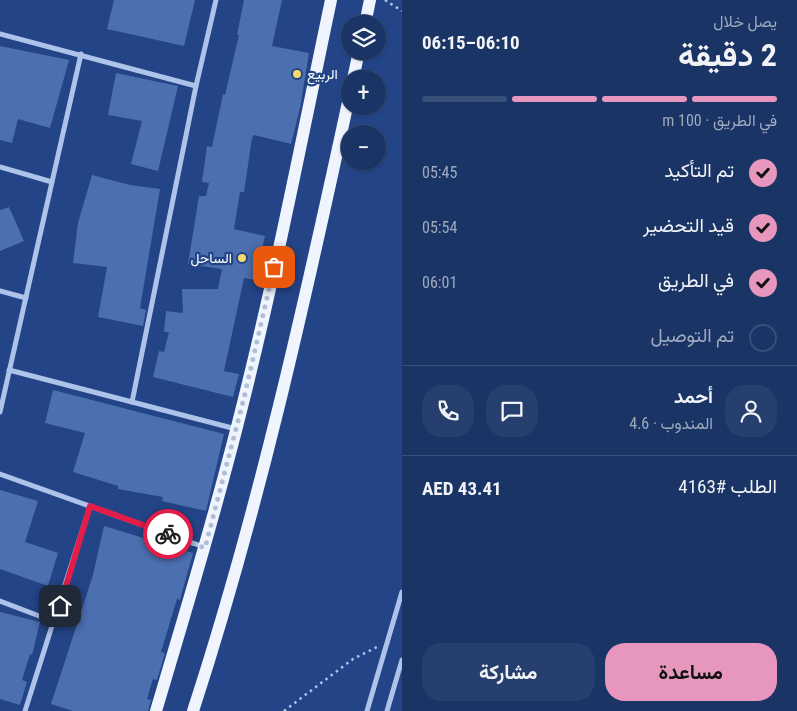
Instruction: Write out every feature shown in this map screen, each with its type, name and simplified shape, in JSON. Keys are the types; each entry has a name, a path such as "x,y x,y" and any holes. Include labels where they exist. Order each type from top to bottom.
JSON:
{"main road":[{"path":"156,711 205,548 236,429 295,174 331,0"},
{"path":"367,15 370,0"},
{"path":"192,711 241,557 278,416 345,115"}],"street":[{"path":"132,402 196,86 216,0"},
{"path":"0,34 196,86"},
{"path":"0,412 81,54"},
{"path":"0,167 52,182"},
{"path":"0,291 26,298"},
{"path":"10,370 236,429"},
{"path":"0,474 205,548"},
{"path":"25,711 55,622 90,506"},
{"path":"367,711 402,592"},
{"path":"0,601 55,622"},
{"path":"386,711 402,660"}],"path":[{"path":"385,0 402,11"},
{"path":"284,711 353,659 387,641"}],"building":[{"path":"114,0 195,0 184,46 107,29"},
{"path":"244,0 282,0 272,46 309,53 300,108 291,144 254,135 244,192 240,192 234,229 265,236 255,280 244,278 224,371 239,374 233,397 153,377 159,351 164,352 169,332 164,332 166,311 183,313 182,289 218,289 222,269 188,264 199,196 206,196 209,183 202,182 207,146 212,147 223,94 225,95 239,35 237,35"},
{"path":"0,46 69,60 50,128 18,119 12,143 0,140"},
{"path":"116,73 178,86 158,171 131,164 142,121 108,115"},
{"path":"92,175 130,185 160,189 140,308 146,310 143,326 98,317 107,267 73,263 78,223"},
{"path":"9,207 24,241 0,251 0,210"},
{"path":"53,390 224,434 206,511 162,501 163,497 118,489 118,486 73,472 85,433 45,423"},
{"path":"0,490 38,501 25,542 58,553 48,586 0,569"},
{"path":"104,526 193,553 180,600 177,599 161,652 165,653 157,680 153,679 147,699 151,700 148,711 73,711 51,704 93,575"},
{"path":"0,612 40,622 32,655 30,654 22,680 27,682 20,705 0,699"}],"way so far":[{"path":"168,534 205,548 244,398 274,267"}],"place":[{"name":"الربيع","path":"297,74"},
{"name":"الساحل","path":"242,258"}],"route":[{"path":"60,606 90,506 168,534"}]}
